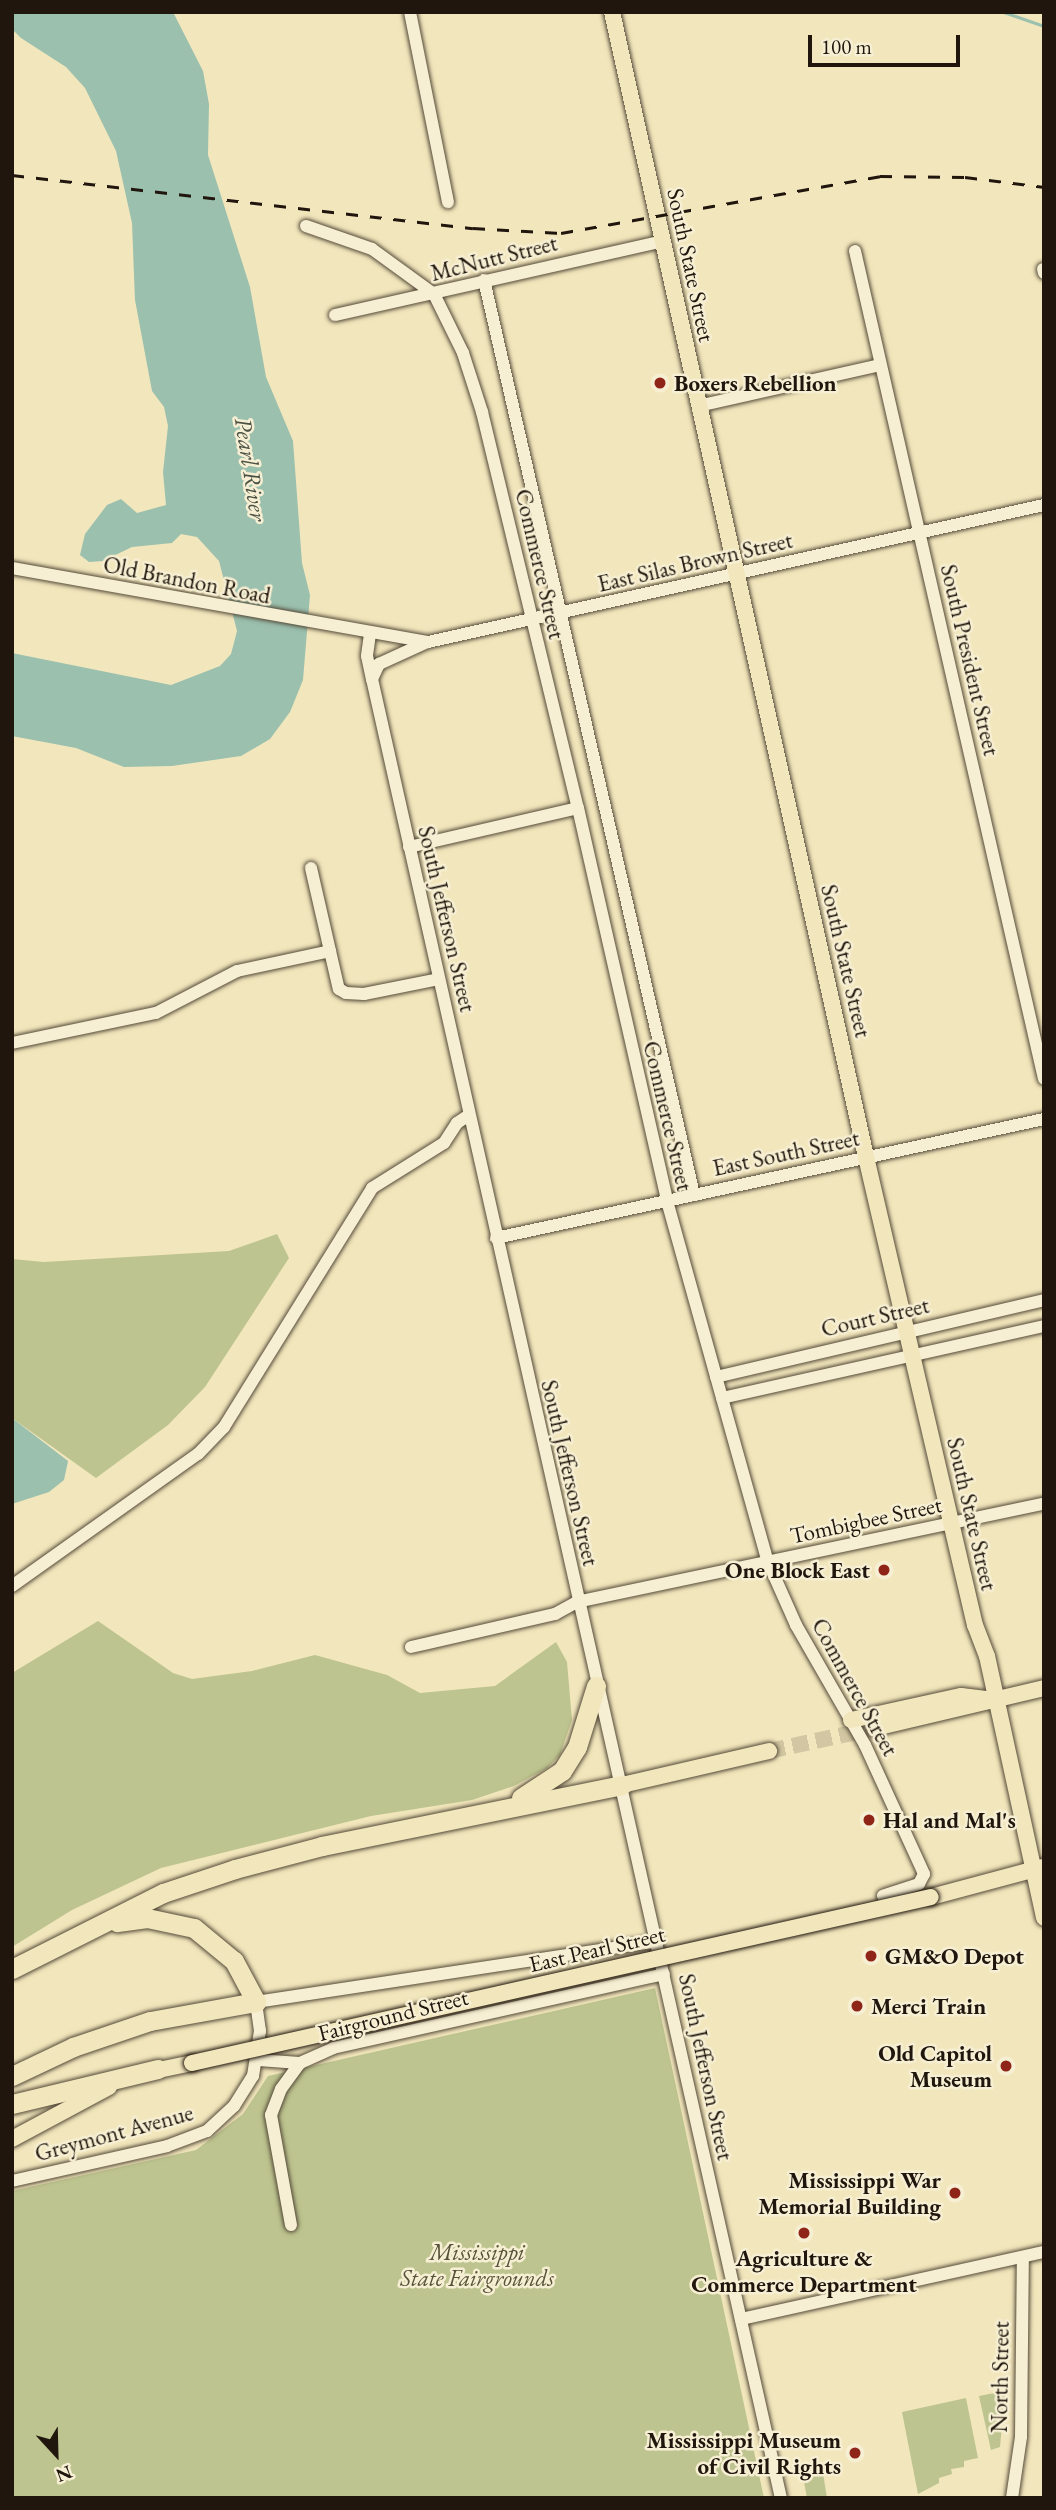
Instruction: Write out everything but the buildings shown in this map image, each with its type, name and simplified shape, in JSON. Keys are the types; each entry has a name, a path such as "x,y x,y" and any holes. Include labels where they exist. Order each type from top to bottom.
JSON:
{"highway":[{"path":"489,1812 540,1790 562,1772 577,1747 596,1686"},
{"path":"12,1969 163,1893 235,1869 322,1846 622,1785"},
{"path":"12,2076 73,2048 150,2021 256,2002 233,1961 194,1928 147,1918 98,1924"},
{"path":"12,2104 158,2068"}],"main road":[{"name":"South State Street","path":"612,12 866,1157 992,1699 1040,1868 1044,1918"},
{"path":"875,1728 974,1707 992,1699 1044,1688"},
{"path":"851,1720 961,1696 992,1699"},
{"path":"622,1785 769,1751"},
{"name":"East Pearl Street","path":"12,2139 93,2093 158,2068 192,2063 931,1897 1040,1868"}],"street":[{"path":"410,12 448,202"},
{"path":"306,226 372,249 435,294"},
{"name":"McNutt Street","path":"335,315 664,241"},
{"name":"South President Street","path":"855,251 1044,1079"},
{"name":"Commerce Street","path":"484,280 694,1195"},
{"name":"Commerce Street","path":"435,294 463,353 482,412 578,808 667,1201 768,1562 796,1625 851,1720 924,1874 919,1884 883,1896"},
{"path":"698,406 880,365"},
{"name":"East Silas Brown Street","path":"355,632 428,642 561,615 1044,505"},
{"name":"Old Brandon Road","path":"12,568 355,632"},
{"name":"South Jefferson Street","path":"370,634 367,656 409,847 781,2498"},
{"path":"372,679 379,664 428,642"},
{"path":"409,847 578,808"},
{"path":"311,868 339,989 346,993 364,995 439,979"},
{"path":"12,1043 156,1013 237,971 330,951"},
{"path":"12,1586 198,1454 224,1427 372,1188 444,1143 457,1123 469,1115"},
{"name":"East South Street","path":"496,1238 1044,1119"},
{"name":"Court Street","path":"716,1377 1044,1300"},
{"name":"Court Street","path":"722,1398 1044,1326"},
{"name":"Tombigbee Street","path":"411,1647 555,1614 577,1602 1044,1504"},
{"path":"256,2002 657,1941"},
{"name":"Fairground Street","path":"291,2225 271,2115 281,2089 300,2063 333,2048 664,1974"},
{"name":"Greymont Avenue","path":"12,2181 167,2146 207,2131 234,2106 258,2060 260,2031 256,2002"},
{"path":"258,2060 300,2063"},
{"path":"741,2319 1044,2252"},
{"name":"North Street","path":"1012,2498 1021,2437 1023,2257"}],"green space":[{"path":"277,1234 289,1258 205,1387 168,1425 96,1478 12,1418 12,1259 44,1262 229,1251"},
{"path":"98,1621 173,1673 192,1679 252,1671 315,1655 387,1675 420,1693 495,1686 556,1642 567,1662 572,1720 560,1755 547,1768 514,1786 472,1800 371,1816 161,1868 72,1910 12,1947 12,1673"},
{"name":"Mississippi State Fairgrounds","path":"655,1988 764,2498 12,2498 12,2191 196,2150 243,2114 268,2076"},
{"path":"1005,2391 1000,2447 991,2450 979,2396"},
{"path":"966,2398 978,2458 964,2461 964,2467 951,2469 952,2474 939,2478 939,2483 918,2494 902,2412"},
{"path":"822,2467 827,2498 807,2498 802,2471"}],"water":[{"name":"Pearl River","path":"12,12 173,12 203,71 209,104 208,155 250,287 266,377 293,441 302,563 310,595 303,680 290,712 270,739 241,756 172,766 124,767 76,748 12,736 12,653 171,685 220,666 231,654 237,631 219,561 197,537 181,534 172,543 132,547 103,561 89,562 80,555 85,534 107,505 121,499 137,513 166,505 163,472 168,426 164,407 152,391 135,300 132,223 116,151 85,88 66,67 21,38 12,29"},
{"path":"12,1418 68,1461 64,1480 49,1492 12,1504"}],"waterway":[{"path":"1004,12 1044,26"}],"tunnel":[{"path":"769,1751 875,1728"}],"railway":[{"path":"12,175 473,228 561,233 880,176 965,177 1044,187"}],"place":[{"name":"Boxers Rebellion","path":"660,383"},
{"name":"One Block East","path":"884,1570"},
{"name":"Hal and Mal's","path":"869,1820"},
{"name":"GM&O Depot","path":"871,1956"},
{"name":"Merci Train","path":"857,2006"},
{"name":"Old Capitol Museum","path":"1006,2066"},
{"name":"Mississippi War Memorial Building","path":"955,2193"},
{"name":"Agriculture & Commerce Department","path":"804,2233"},
{"name":"Mississippi Museum of Civil Rights","path":"855,2453"}]}
